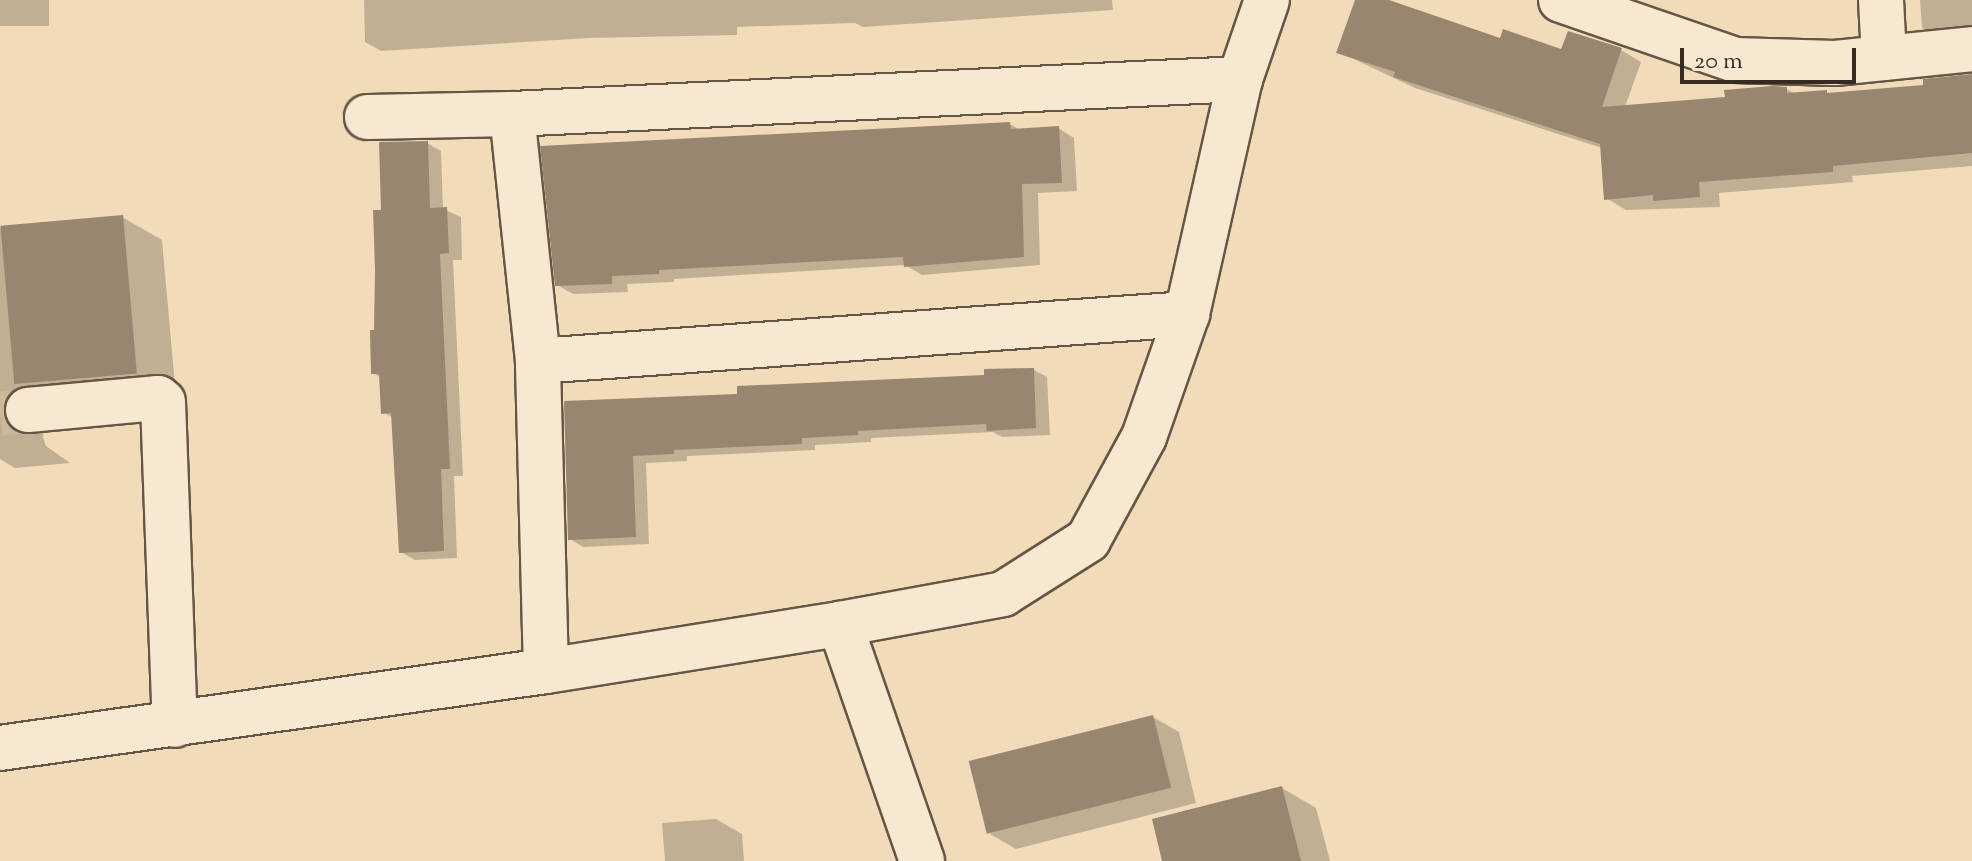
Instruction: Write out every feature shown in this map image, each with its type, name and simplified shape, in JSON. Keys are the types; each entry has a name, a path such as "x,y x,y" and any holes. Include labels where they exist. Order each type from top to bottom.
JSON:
{"street":[{"path":"0,748 546,671 840,624 1003,594 1088,540 1144,437 1187,314 1240,79 1267,0"},
{"path":"1561,0 1735,60 1835,63 1972,49"},
{"path":"1881,0 1884,58"},
{"path":"367,117 512,114 1240,79"},
{"path":"512,114 538,361 546,671"},
{"path":"538,361 1187,314"},
{"path":"28,410 158,398 163,402 175,725"},
{"path":"840,624 922,861"}],"building":[{"path":"1355,0 1389,0 1500,38 1503,29 1561,49 1568,31 1622,48 1602,107 1725,97 1724,90 1772,86 1787,87 1787,93 1827,90 1827,93 1923,85 1923,79 1972,74 1972,153 1833,166 1833,172 1699,182 1700,197 1653,201 1653,195 1604,200 1600,144 1393,77 1395,72 1336,53"},
{"path":"1010,122 1011,129 1059,126 1062,183 1022,184 1024,257 904,267 903,257 659,270 659,274 612,276 612,284 555,286 540,146"},
{"path":"428,141 430,208 447,207 449,253 440,254 450,469 441,469 444,551 399,553 391,413 381,414 379,374 371,374 370,330 374,330 375,270 373,210 381,210 379,142"},
{"path":"123,215 137,373 14,384 0,226"},
{"path":"1034,368 1036,428 987,431 986,424 858,431 858,435 802,438 802,444 674,450 674,454 633,456 636,537 568,540 564,401 737,394 737,386 984,375 984,369"},
{"path":"1153,715 1171,788 987,834 969,761"},
{"path":"1282,786 1301,861 1162,861 1152,819"}],"tunnel":[{"path":"0,414 28,410"}]}
